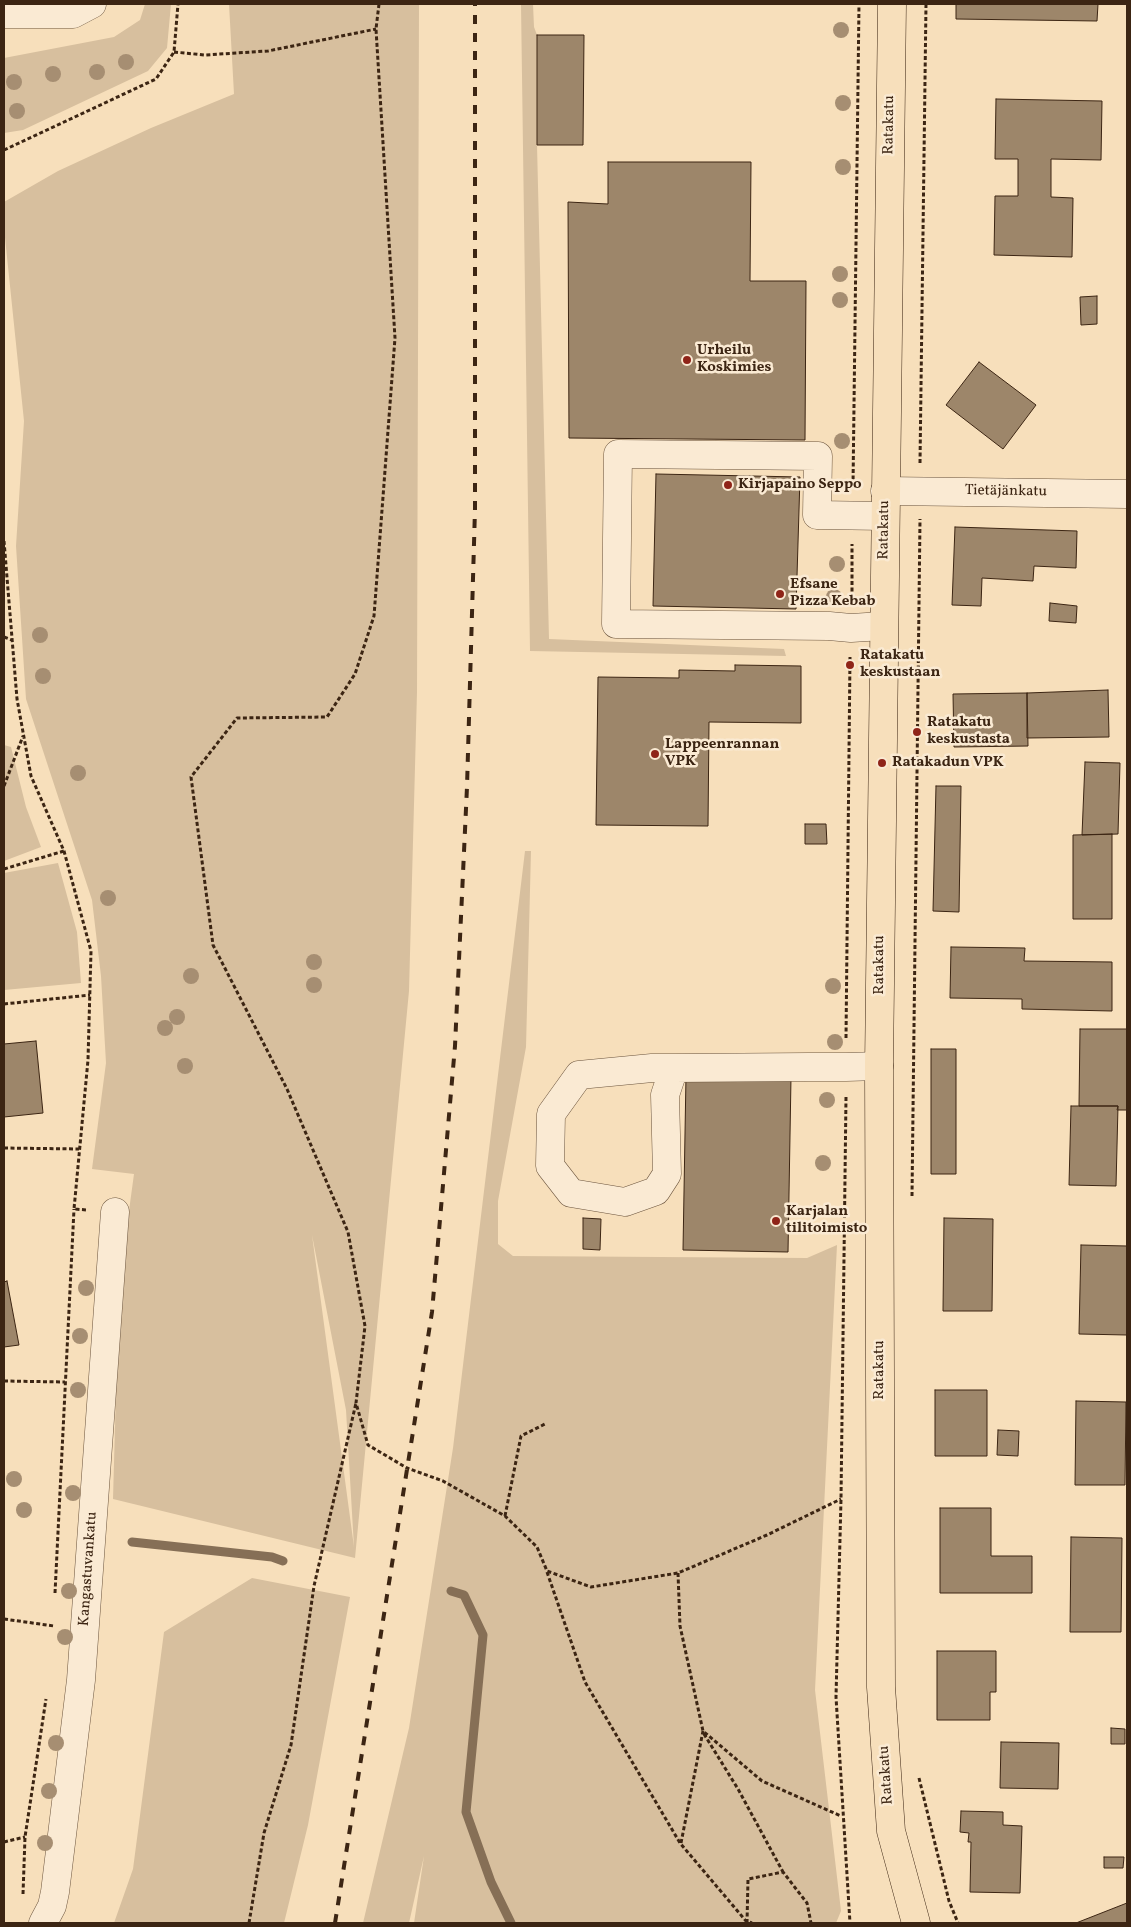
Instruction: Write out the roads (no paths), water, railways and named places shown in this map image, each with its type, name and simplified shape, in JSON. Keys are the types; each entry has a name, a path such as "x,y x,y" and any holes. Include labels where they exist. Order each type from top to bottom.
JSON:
{"main road":[{"name":"Ratakatu","path":"892,4 879,1066 881,1686 891,1831 916,1923"}],"street":[{"path":"4,14 73,14 92,4"},
{"name":"Tietäjänkatu","path":"883,626 851,628 829,626 616,624 618,454 818,456 817,515 885,504 920,492 1127,494"},
{"path":"674,1068 665,1095 667,1174 656,1191 625,1202 571,1193 550,1166 551,1114 579,1075 674,1068 879,1066"},
{"name":"Kangastuvankatu","path":"43,1923 52,1906 55,1892 81,1680 115,1212"}],"waterway":[{"path":"132,1542 272,1557 283,1561"},
{"path":"451,1591 464,1595 483,1635 466,1812 491,1882 511,1923"}],"railway":[{"path":"335,1923 432,1312 455,1046 467,787 475,509 475,4"}],"place":[{"name":"Urheilu Koskimies","path":"687,360"},
{"name":"Kirjapaino Seppo","path":"728,485"},
{"name":"Efsane Pizza Kebab","path":"780,594"},
{"name":"Ratakatu keskustaan","path":"850,665"},
{"name":"Ratakatu keskustasta","path":"917,732"},
{"name":"Lappeenrannan VPK","path":"655,754"},
{"name":"Ratakadun VPK","path":"882,763"},
{"name":"Karjalan tilitoimisto","path":"776,1221"}]}
